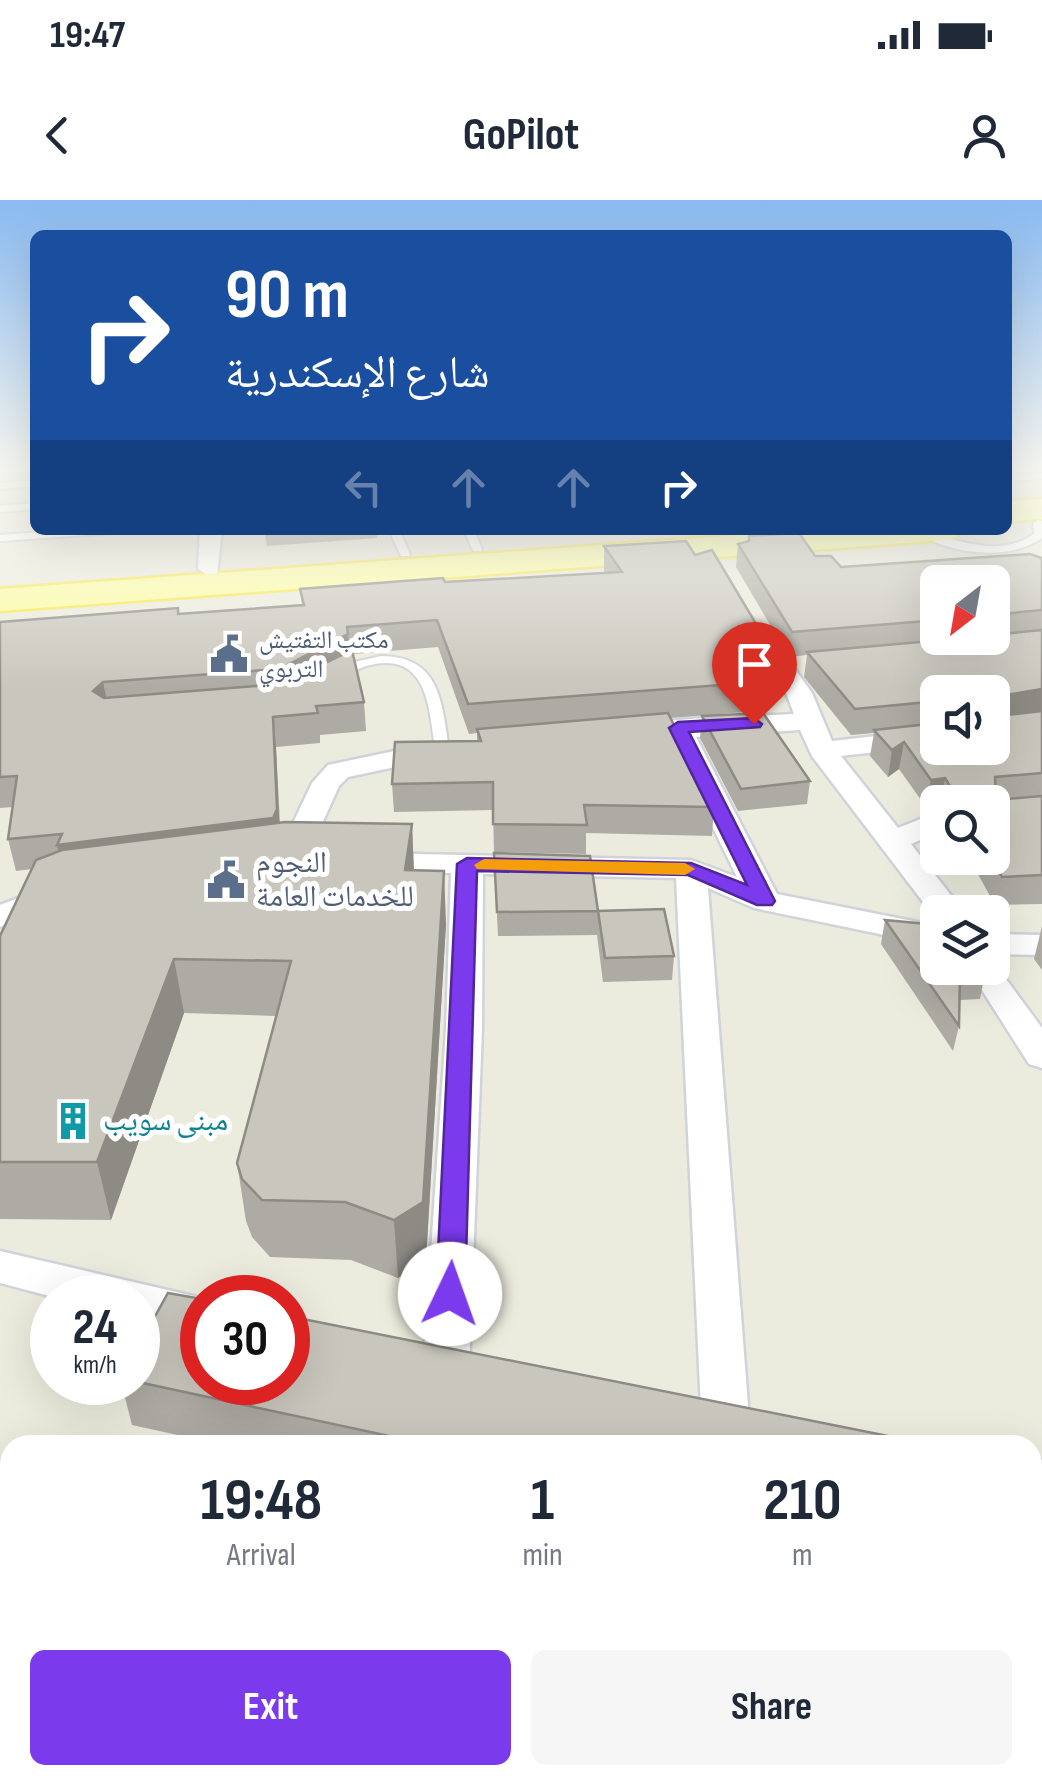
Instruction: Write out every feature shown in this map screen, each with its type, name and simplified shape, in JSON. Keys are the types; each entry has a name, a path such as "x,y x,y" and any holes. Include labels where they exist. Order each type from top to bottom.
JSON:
{"main road":[{"path":"0,586 210,568 400,542 703,540"},
{"path":"0,600 703,540"}],"street":[{"path":"210,568 211,540"},
{"path":"703,540 724,577"},
{"path":"742,608 779,669 799,692 822,750 936,895"},
{"path":"779,669 815,665"},
{"path":"600,736 811,721"},
{"path":"678,728 765,901"},
{"path":"822,750 920,739"},
{"path":"292,861 326,782 338,771 474,747"},
{"path":"896,840 920,829"},
{"path":"254,866 332,861 691,869 765,901 920,932"},
{"path":"447,1370 464,1029 467,864"},
{"path":"691,869 726,1430"},
{"path":"0,917 36,900 85,887"},
{"path":"1010,944 1042,945"},
{"path":"997,985 1042,1056"},
{"path":"0,1268 30,1275"}],"lane":[{"path":"955,540 978,549 1034,540"},
{"path":"324,685 350,666 403,659 424,674 442,750"}],"building":[{"path":"749,540 804,540 815,556 831,556 841,567 1030,554 1042,558 1042,610 1010,613 1010,565 920,565 920,621 792,632 738,544"},
{"path":"686,541 695,555 712,550 783,669 741,673 748,683 468,704 437,620 347,627 348,634 279,669 103,682 93,691 104,698 283,684 352,650 364,702 316,706 318,713 273,717 277,809 273,818 57,845 62,834 8,839 17,776 0,777 0,622 178,608 178,614 304,605 300,589 443,578 445,582 622,572 604,546"},
{"path":"1042,630 1042,689 1010,694 1010,675 920,675 920,703 855,709 807,652 920,642 920,655 1010,655 1010,633"},
{"path":"1042,711 1042,773 995,777 995,785 949,785 945,778 931,780 920,765 1010,765 1010,715"},
{"path":"668,713 714,807 584,805 587,825 493,824 493,782 392,784 395,742 481,741 477,729"},
{"path":"763,713 810,781 741,789 702,716"},
{"path":"920,725 920,765 904,742 892,750 874,730"},
{"path":"1042,796 1042,875 1002,877 1010,875 1010,799"},
{"path":"285,822 412,824 405,870 444,871 423,1202 394,1220 345,1202 262,1200 242,1179 237,1163 291,961 174,959 97,1162 0,1162 0,936 36,860 62,850"},
{"path":"494,853 590,856 598,911 497,912"},
{"path":"664,909 674,956 605,958 598,911"},
{"path":"885,920 920,923 920,970"},
{"path":"930,985 960,985 959,1026"},
{"path":"168,1293 180,1295 180,1391 160,1387 160,1307"},
{"path":"310,1320 883,1435 384,1435 245,1405 310,1405"}],"slow traffic":[{"path":"484,865 685,869"}],"place":[{"name":"مكتب التفتيش التربوي","path":"229,654"},
{"name":"النجوم للخدمات العامة","path":"226,880"},
{"name":"مبنى سويب","path":"73,1121"}],"route":[{"path":"450,1294 464,1029 467,864 691,869 765,901 678,728 754,724"}]}
